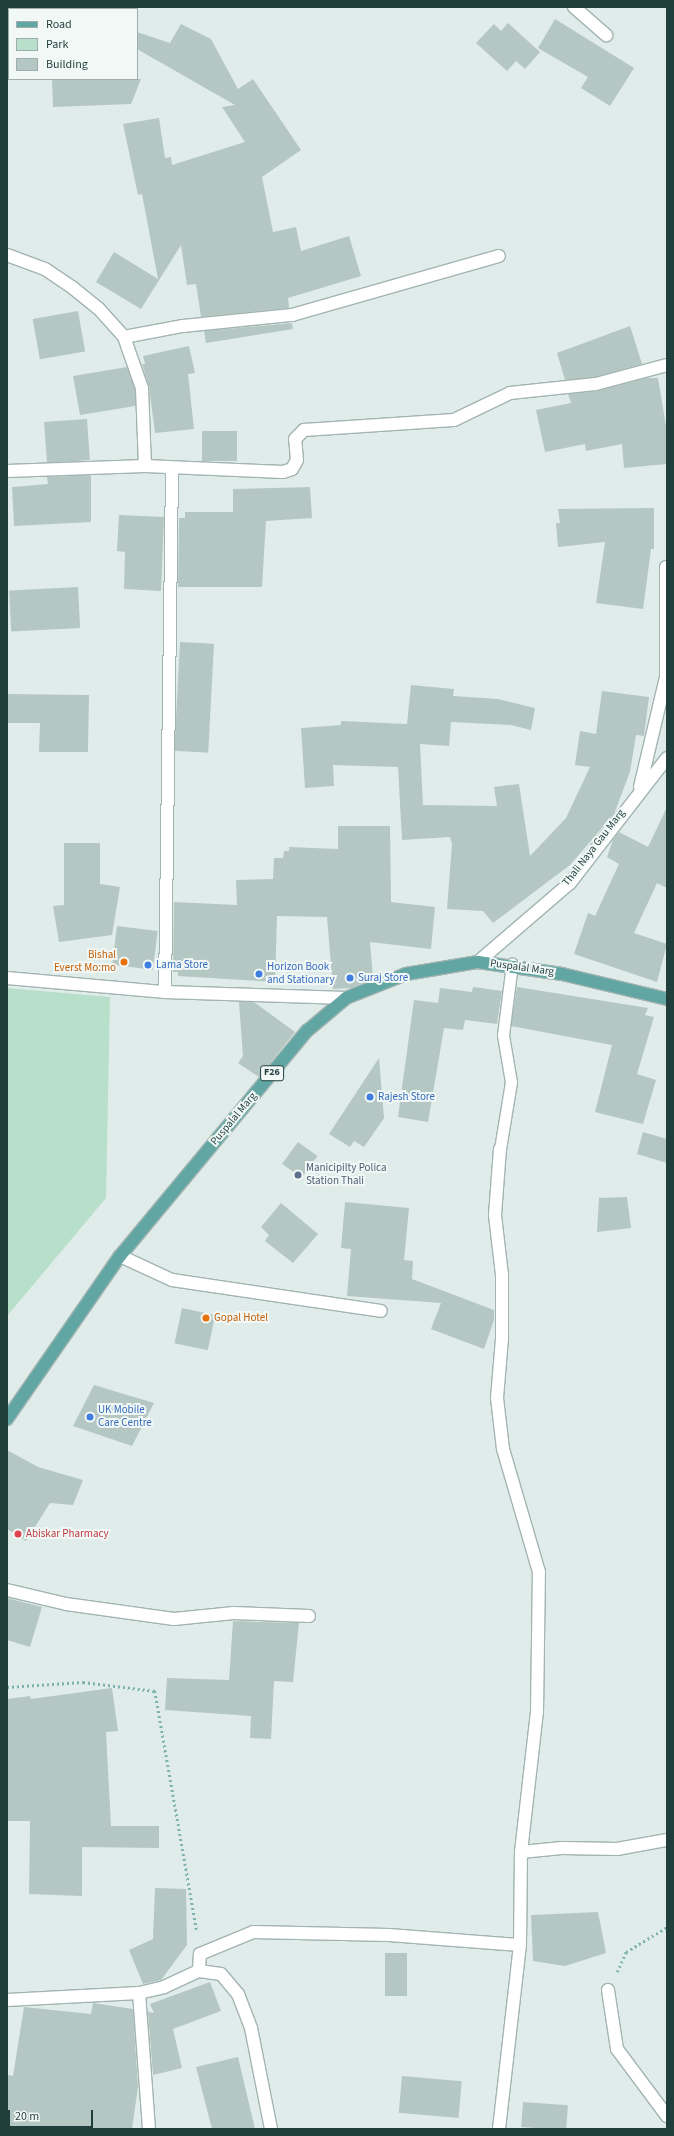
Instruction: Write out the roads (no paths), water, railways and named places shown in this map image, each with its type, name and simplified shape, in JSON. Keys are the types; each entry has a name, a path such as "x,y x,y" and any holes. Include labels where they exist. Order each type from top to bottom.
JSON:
{"main road":[{"name":"Puspalal Marg","path":"7,1419 120,1256 307,1031 346,998 406,974 478,962 512,964 667,999"}],"street":[{"path":"574,7 606,35"},
{"path":"7,255 45,269 74,288 99,309 124,337 142,388 145,466"},
{"path":"124,337 183,326 292,315 499,256"},
{"path":"7,471 145,466 283,472 292,469 297,460 295,439 304,430 454,420 510,393 596,384 667,365"},
{"path":"165,992 172,468"},
{"path":"639,790 666,677 666,567"},
{"name":"Thali Naya Gau Marg","path":"478,962 570,883 639,790 667,758"},
{"path":"7,978 165,992 346,998"},
{"path":"499,2129 520,1945 521,1852 537,1712 539,1572 503,1449 497,1398 502,1339 502,1275 495,1215 500,1149"},
{"path":"120,1256 172,1280 381,1311"},
{"path":"7,1590 66,1604 174,1619 234,1613 309,1616"},
{"path":"521,1852 562,1848 617,1849 667,1840"},
{"path":"199,1971 200,1954 253,1932 389,1935 520,1945"},
{"path":"7,2000 139,1993 164,1987 199,1971 221,1974 238,1994 251,2028 271,2129"},
{"path":"608,1990 617,2049 667,2116"},
{"path":"139,1993 149,2129"}],"lane":[{"path":"500,1149 511,1082 503,1035 512,964"}],"place":[{"name":"Bishal Everst Mo:mo","path":"124,962"},
{"name":"Lama Store","path":"148,965"},
{"name":"Horizon Book and Stationary","path":"259,974"},
{"name":"Suraj Store","path":"350,978"},
{"name":"Rajesh Store","path":"370,1097"},
{"name":"Manicipilty Polica Station Thali","path":"298,1175"},
{"name":"Gopal Hotel","path":"206,1318"},
{"name":"UK Mobile Care Centre","path":"90,1417"},
{"name":"Abiskar Pharmacy","path":"18,1534"}]}
